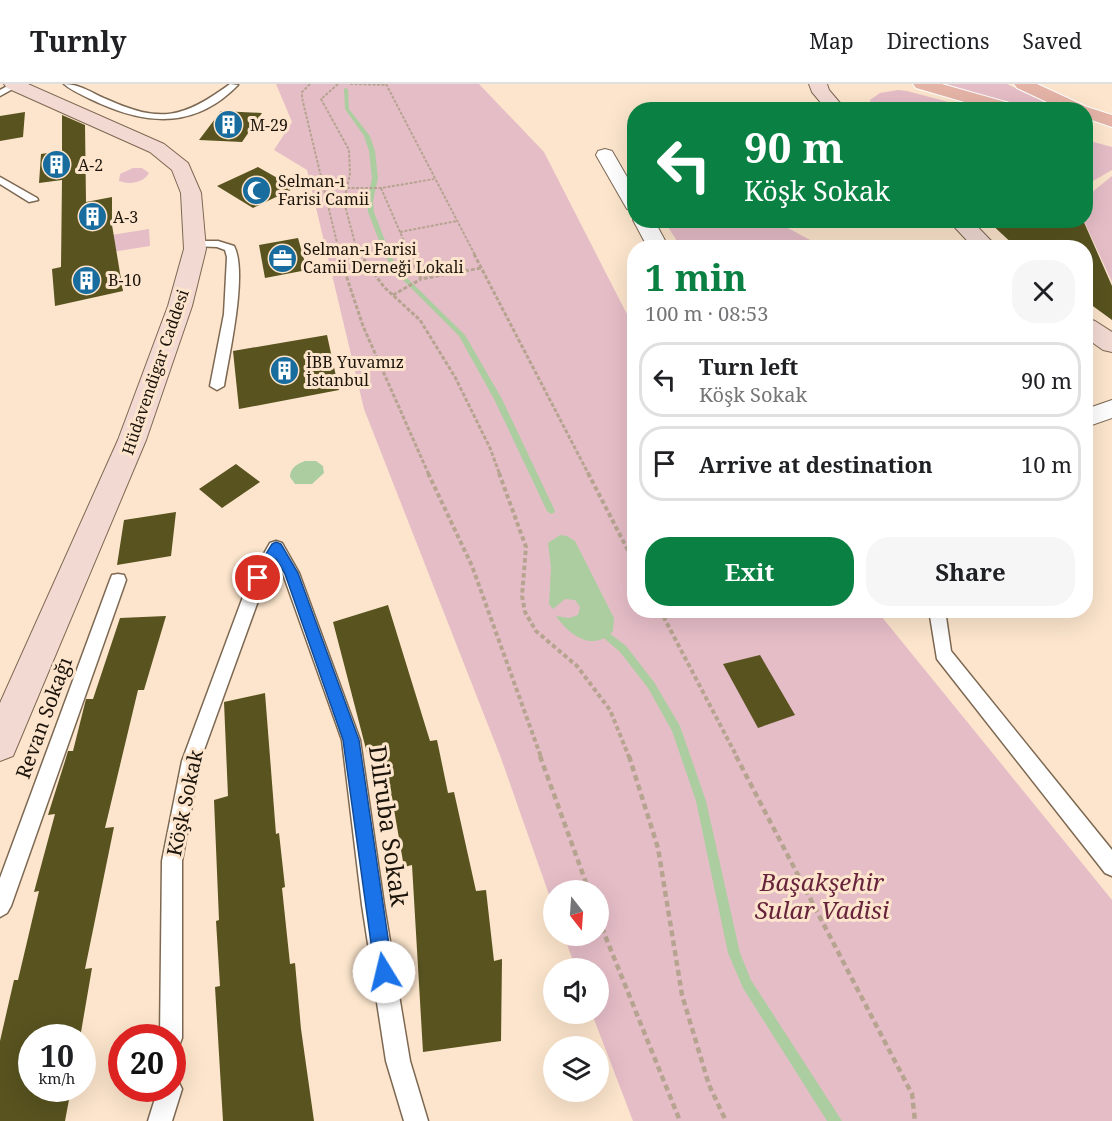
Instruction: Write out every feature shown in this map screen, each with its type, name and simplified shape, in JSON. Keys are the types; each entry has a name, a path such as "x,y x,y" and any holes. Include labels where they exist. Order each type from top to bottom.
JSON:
{"main road":[{"path":"922,84 986,102"},
{"path":"1023,84 1062,102"},
{"path":"1093,114 1112,121"},
{"path":"1093,131 1112,136"}],"street":[{"name":"Hüdavendigar Caddesi","path":"0,744 132,440 180,306 195,243 191,193 182,167 157,148 14,84"},
{"path":"821,87 831,102"},
{"path":"605,155 627,194"},
{"path":"966,228 979,240"},
{"path":"1093,331 1112,344"},
{"path":"1093,416 1112,409"}],"lane":[{"path":"0,93 14,84"},
{"path":"68,84 122,110 158,118 184,115 205,106 234,86"},
{"path":"0,180 33,200"},
{"path":"195,243 218,244 230,248 233,257 230,314 217,386"},
{"name":"Köşk Sokak","path":"171,1024 172,861 191,761 258,578 276,547"},
{"name":"Dilruba Sokak","path":"276,547 291,573 351,740 373,904 398,1061 416,1121"},
{"name":"Revan Sokağı","path":"0,906 118,580"},
{"path":"938,618 943,654 1112,866"},
{"path":"160,1121 167,1102"}],"path":[{"path":"310,84 302,92 302,98 333,234 363,326 404,422 472,566 585,880"},
{"path":"338,84 321,99 349,150 350,174 344,202 356,247 368,267 420,320 455,377 490,448 526,547 522,596 525,612 536,632 577,666 610,710 629,757 658,848 682,995 709,1085 726,1121"},
{"path":"350,84 387,84 434,179 627,549"},
{"path":"347,188 381,188 434,179"},
{"path":"381,188 421,279"},
{"path":"400,232 457,222"},
{"path":"393,295 421,279 481,268"},
{"path":"664,618 912,1094 915,1121"},
{"path":"609,945 680,1121"}],"green space":[{"name":"Başakşehir Sular Vadisi","path":"276,84 479,84 544,152 627,314 627,618 883,618 1112,900 1112,1121 633,1121 609,1058 609,1036 600,1036 596,1024 609,1024 609,958 572,958 568,946 609,946 609,880 544,880 501,758 364,409 307,170 274,150 292,122"},
{"path":"939,84 1007,84 1044,102 1009,102"},
{"path":"907,91 949,102 870,102 880,93"},
{"path":"1093,142 1112,147 1112,170 1093,181"},
{"path":"133,168 142,168 149,173 136,182 119,181 120,174"},
{"path":"1112,176 1112,282 1087,228 1093,228 1093,191"},
{"path":"669,228 788,228 810,240 676,240"},
{"path":"149,229 150,246 74,258 74,241"}],"shaded area":[{"path":"305,461 316,461 323,466 324,473 312,484 295,484 290,477 291,471"},
{"path":"560,535 575,541 614,618 613,631 597,641 582,639 574,635 556,616 569,618 578,615 580,607 575,600 565,599 553,609 549,604 551,568 548,543"}],"building":[{"name":"M-29","path":"221,111 262,113 242,142 199,140"},
{"path":"25,112 23,137 0,141 0,116"},
{"path":"62,115 85,125 86,202 112,197 112,225 123,291 55,306 52,269 61,267 62,180 39,183 41,154 62,151"},
{"name":"Selman-ı Farisi Camii","path":"258,167 295,188 253,208 217,186"},
{"path":"996,228 1087,228 1092,240 1008,240"},
{"name":"Selman-ı Farisi Camii Derneği Lokali","path":"298,238 307,270 265,278 259,245"},
{"path":"1093,243 1112,286 1112,320 1093,306"},
{"name":"İBB Yuvamız İstanbul","path":"327,335 339,390 239,409 233,351"},
{"path":"236,464 260,482 222,508 199,489"},
{"path":"176,512 171,556 117,565 124,520"},
{"path":"388,605 430,741 437,740 448,793 454,792 476,891 486,890 494,961 502,959 501,1041 423,1052 412,865 404,867 392,798 388,799 380,749 367,753 333,622"},
{"path":"166,616 144,690 138,690 105,828 114,827 85,969 92,968 82,1024 18,1024 18,1102 69,1102 65,1121 0,1121 0,1041 14,980 18,980 39,891 34,892 55,814 48,815 68,751 73,751 86,699 93,699 120,618"},
{"path":"760,655 795,715 758,728 723,664"},
{"path":"265,693 276,834 279,833 285,887 282,888 290,964 295,963 301,1029 314,1121 223,1121 215,987 220,986 216,921 219,920 214,800 228,796 224,702"}],"waterway":[{"path":"346,89 347,109 367,136 372,151 375,178 370,201 371,212 388,256 398,272 462,335 498,399 551,511"},
{"path":"608,636 623,649 651,685 676,729 701,801 734,953 747,984 835,1121"}],"place":[{"name":"M-29","path":"229,125"},
{"name":"A-2","path":"57,165"},
{"name":"Selman-ı Farisi Camii","path":"257,190"},
{"name":"A-3","path":"92,217"},
{"name":"Selman-ı Farisi Camii Derneği Lokali","path":"282,258"},
{"name":"B-10","path":"87,280"},
{"name":"İBB Yuvamız İstanbul","path":"285,371"}],"route":[{"path":"258,578 276,547 291,573 351,740 384,972"}]}
